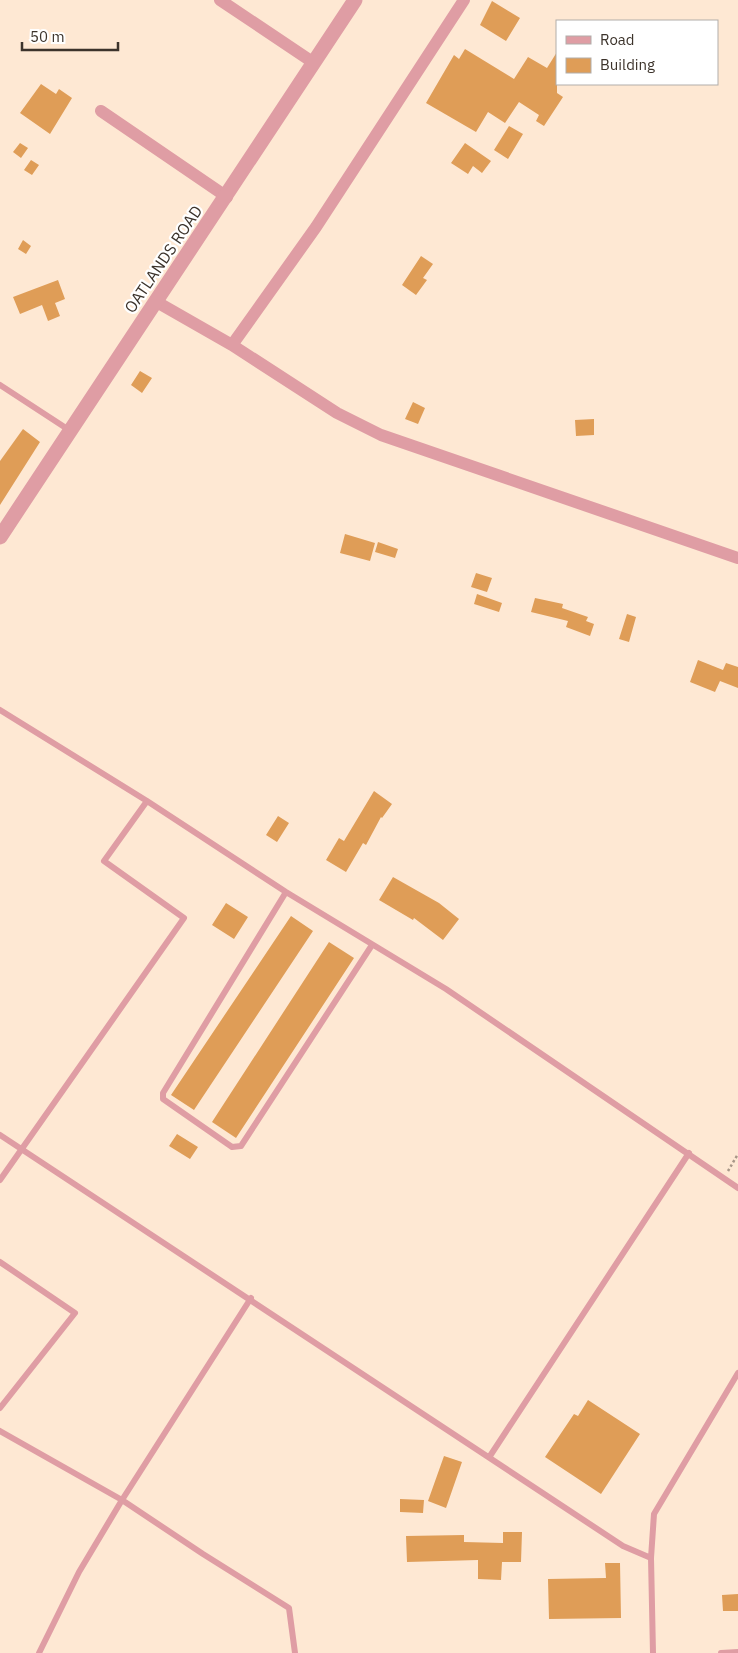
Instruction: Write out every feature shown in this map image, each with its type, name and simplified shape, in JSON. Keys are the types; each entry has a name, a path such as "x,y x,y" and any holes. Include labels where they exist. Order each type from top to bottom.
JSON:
{"street":[{"path":"220,0 314,63"},
{"name":"OATLANDS ROAD","path":"0,537 155,301 227,198 355,0"},
{"path":"232,345 316,227 464,0"},
{"path":"101,111 227,198"},
{"path":"155,301 232,345 337,414 381,435 738,558"}],"lane":[{"path":"0,385 70,431"},
{"path":"0,710 147,801 286,892 446,990 738,1188"},
{"path":"0,1180 184,918 104,861 147,801"},
{"path":"286,892 162,1093 163,1099 232,1147 241,1146 372,945"},
{"path":"0,1135 251,1298 623,1546 651,1558"},
{"path":"490,1456 689,1153"},
{"path":"0,1262 75,1312 0,1408"},
{"path":"40,1653 79,1572 122,1500 251,1298"},
{"path":"653,1653 651,1558 654,1514 738,1373"},
{"path":"0,1431 122,1500 202,1554 289,1608 295,1653"},
{"path":"721,1653 738,1652"}],"path":[{"path":"723,1179 738,1154"}],"building":[{"path":"492,1 520,18 506,41 480,25"},
{"path":"465,49 514,79 528,57 547,68 556,54 557,93 563,97 544,126 536,121 539,115 519,102 505,123 488,112 476,132 426,103 454,55 459,59"},
{"path":"41,84 56,94 59,89 72,98 50,134 20,113"},
{"path":"509,126 523,134 508,159 494,150"},
{"path":"20,143 28,148 21,158 13,152"},
{"path":"465,143 491,161 482,173 473,166 468,174 451,163"},
{"path":"31,160 39,165 32,175 24,170"},
{"path":"23,240 31,246 26,254 18,249"},
{"path":"421,256 433,264 423,278 427,280 416,295 402,285"},
{"path":"58,280 65,299 55,303 60,316 48,321 42,305 20,314 13,297"},
{"path":"140,371 152,378 142,393 131,385"},
{"path":"413,402 425,408 418,424 405,419"},
{"path":"594,419 594,435 576,436 575,420"},
{"path":"23,429 40,442 0,505 0,461"},
{"path":"345,534 375,543 370,561 340,553"},
{"path":"378,542 398,549 395,558 375,552"},
{"path":"476,573 492,578 487,592 471,587"},
{"path":"477,594 502,603 499,612 474,604"},
{"path":"535,598 563,604 562,608 588,617 586,621 594,624 590,636 566,627 568,621 531,612"},
{"path":"627,614 636,617 629,642 619,639"},
{"path":"698,660 723,670 726,663 738,667 738,688 720,681 715,692 690,682"},
{"path":"374,791 392,804 381,817 366,845 363,843 346,872 326,860 339,838 344,841"},
{"path":"278,816 289,823 277,842 266,835"},
{"path":"393,877 439,903 459,919 443,940 414,918 413,920 379,900"},
{"path":"226,903 248,917 234,939 212,925"},
{"path":"291,916 313,931 194,1110 171,1095"},
{"path":"329,942 354,958 236,1138 212,1122"},
{"path":"177,1134 198,1147 190,1159 169,1146"},
{"path":"588,1400 640,1434 601,1494 545,1457 574,1414 578,1416"},
{"path":"444,1456 462,1462 446,1508 428,1501"},
{"path":"400,1499 424,1500 423,1513 400,1512"},
{"path":"503,1532 522,1532 521,1562 502,1562 501,1580 478,1579 478,1560 407,1562 406,1536 464,1535 464,1542 503,1543"},
{"path":"605,1563 620,1563 621,1618 549,1619 548,1579 606,1578"},
{"path":"738,1594 738,1611 723,1611 722,1595"}]}
